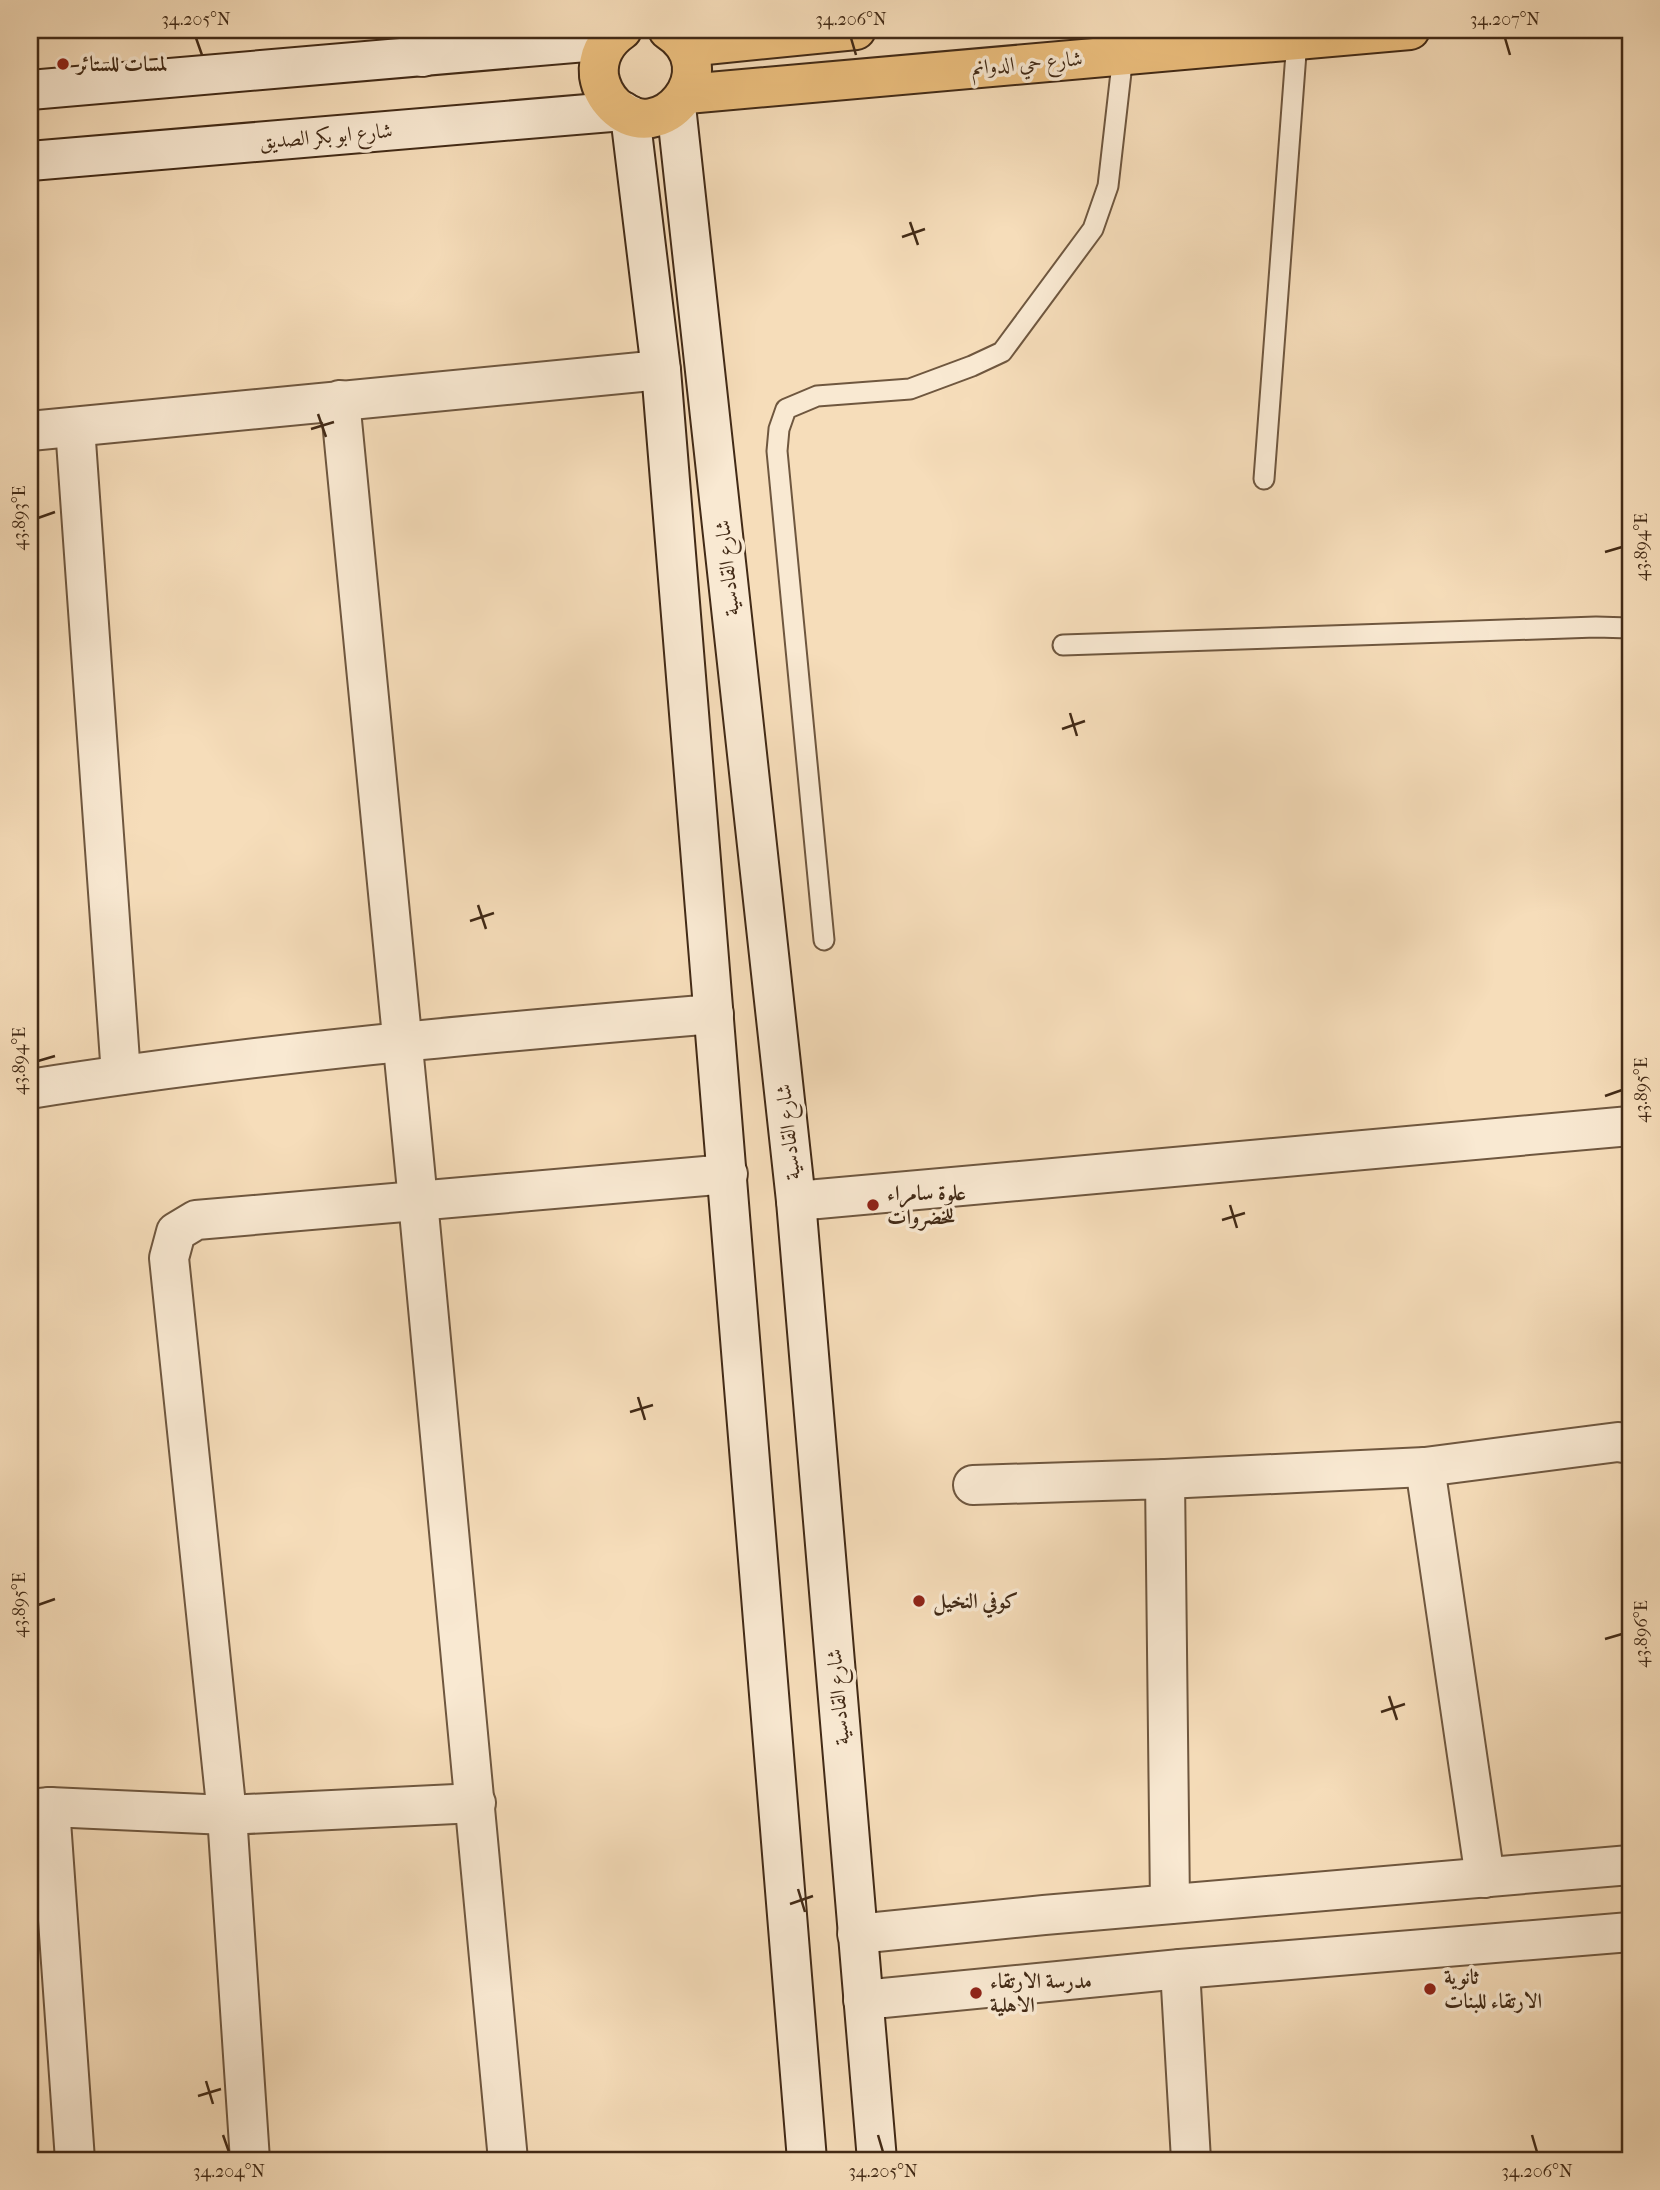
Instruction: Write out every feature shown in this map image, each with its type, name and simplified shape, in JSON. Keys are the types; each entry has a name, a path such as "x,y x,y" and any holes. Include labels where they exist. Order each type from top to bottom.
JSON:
{"main road":[{"path":"681,100 692,78 692,62 676,35 856,30"},
{"name":"شارع حي الدوانم","path":"626,113 646,118 662,115 681,100 1123,55 1410,30"},
{"path":"614,33 601,53 600,83 607,97 626,113"}],"street":[{"path":"30,90 421,43 614,33"},
{"name":"شارع القادسية","path":"681,100 796,1201 877,2160"},
{"path":"626,113 661,370 807,2160"},
{"name":"شارع ابو بكر الصديق","path":"30,160 626,113"},
{"path":"30,431 661,370"},
{"path":"340,400 508,2160"},
{"path":"75,427 121,1074"},
{"path":"30,1089 121,1074 403,1041 714,1014"},
{"path":"796,1201 1630,1126"},
{"path":"250,2160 228,1815 169,1258 176,1232 196,1220 727,1174"},
{"path":"972,1485 1425,1467 1618,1442 1630,1444"},
{"path":"1425,1467 1485,1878"},
{"path":"1166,1479 1170,1904"},
{"path":"75,2160 40,1808 228,1815 475,1803"},
{"path":"857,1934 1170,1904 1630,1866"},
{"path":"863,2000 1180,1969 1630,1932"},
{"path":"1180,1969 1191,2160"}],"lane":[{"path":"1264,479 1297,40"},
{"path":"824,940 777,450 779,429 786,409 817,396 909,389 1002,352 1093,229 1108,187 1123,55"},
{"path":"1063,645 1630,628"}],"place":[{"name":"لمسات للستائر","path":"63,64"},
{"name":"علوة سامراء للخضروات","path":"873,1205"},
{"name":"كوفي النخيل","path":"919,1601"},
{"name":"ثانوية الارتقاء للبنات","path":"1430,1989"},
{"name":"مدرسة الارتقاء الاهلية","path":"976,1993"}]}
